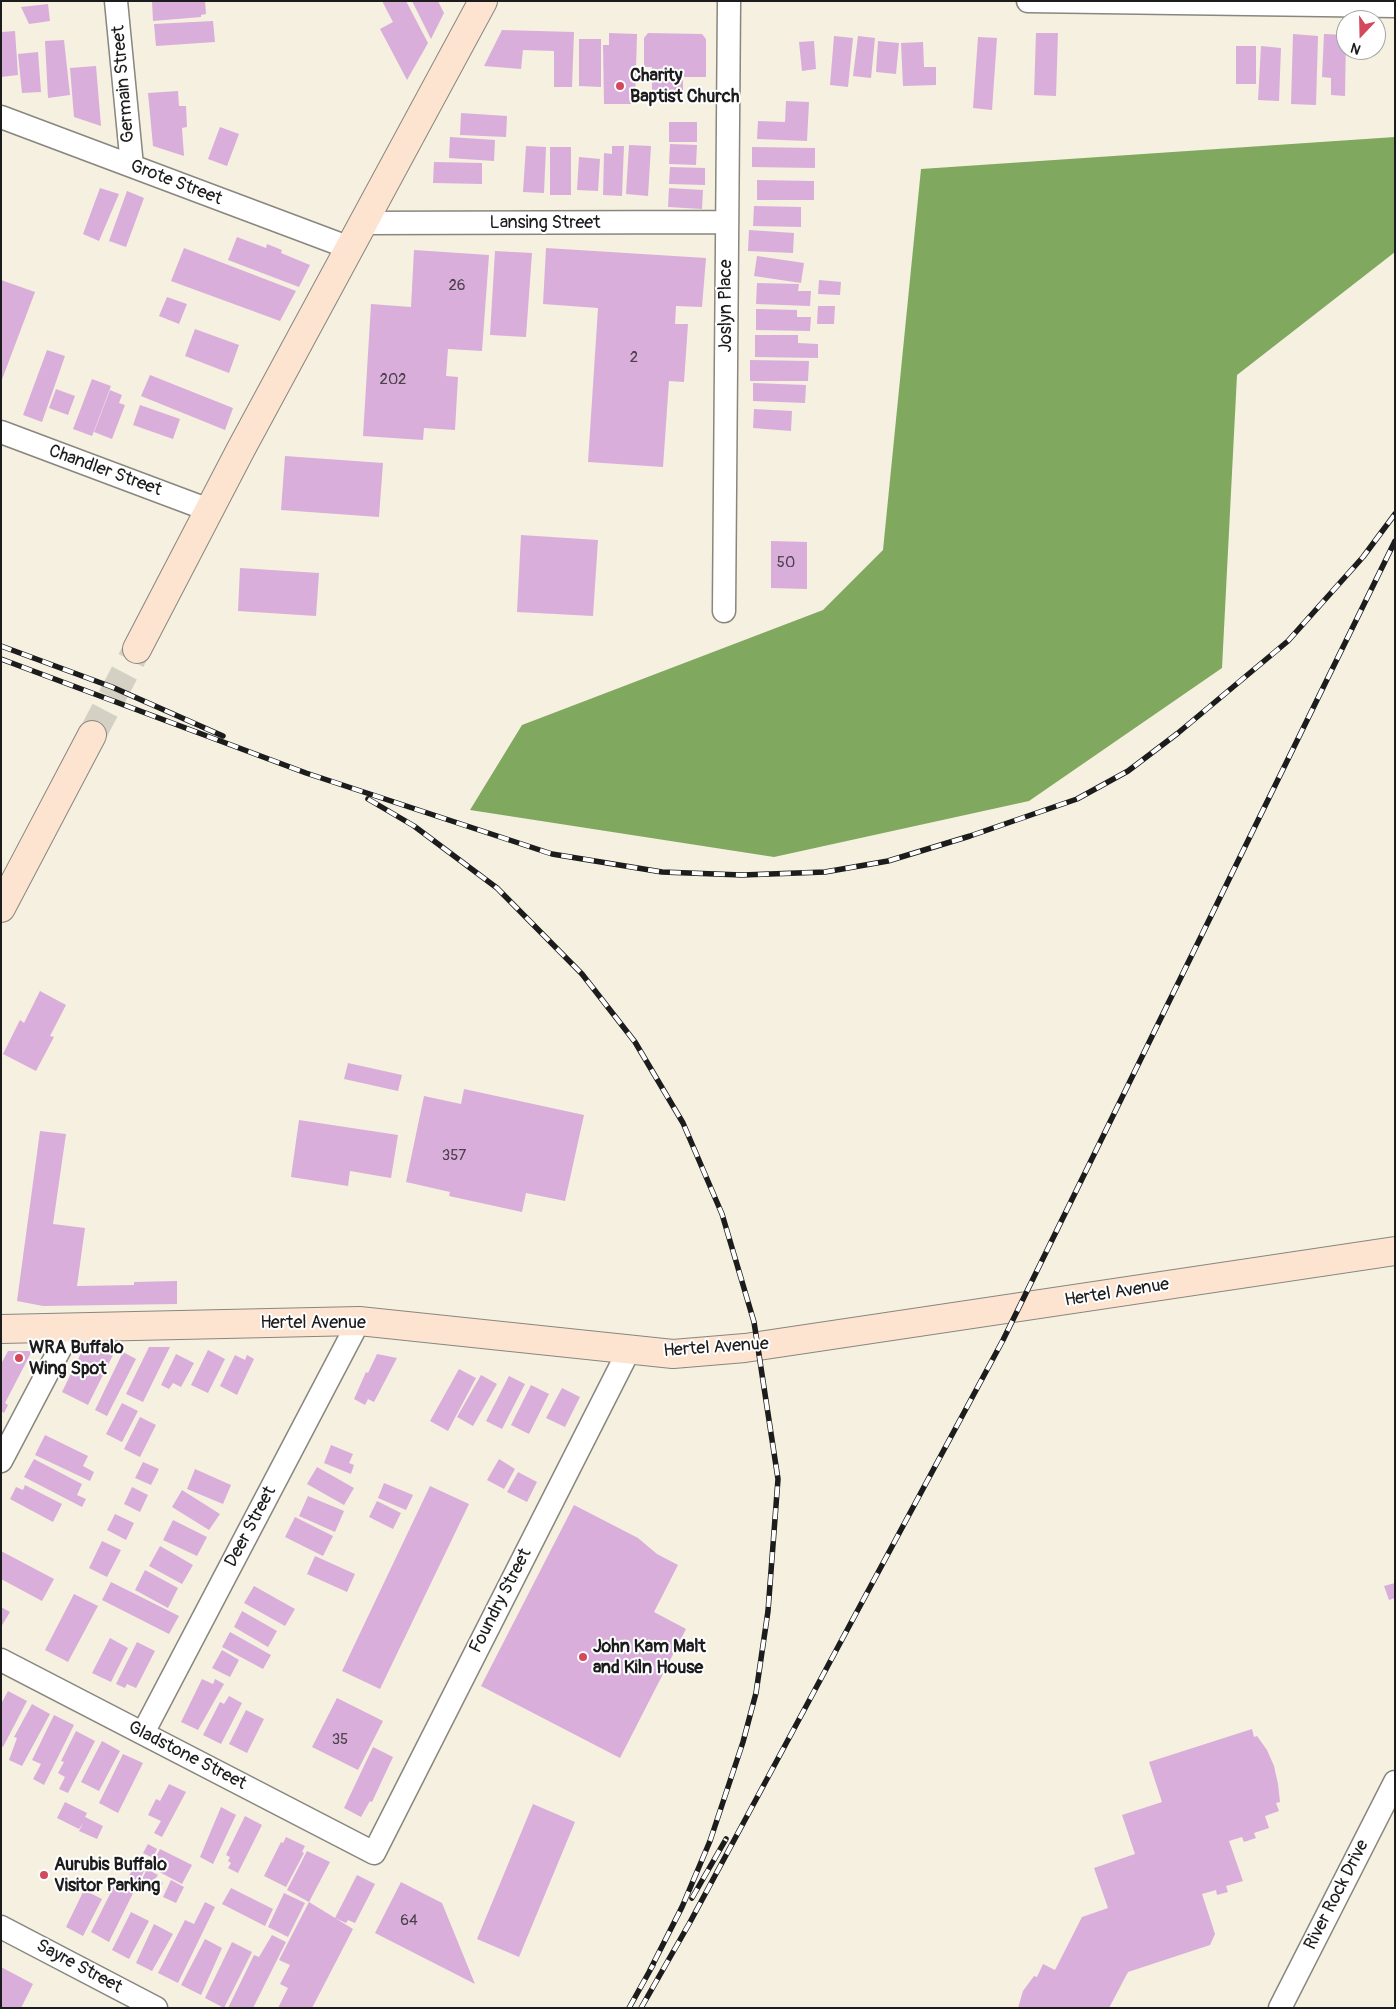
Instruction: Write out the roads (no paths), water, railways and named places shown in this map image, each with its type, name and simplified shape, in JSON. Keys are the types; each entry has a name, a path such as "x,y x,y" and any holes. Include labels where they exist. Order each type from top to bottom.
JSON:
{"street":[{"name":"Germain Street","path":"116,1 132,166"},
{"path":"137,649 209,510 483,1"},
{"name":"Joslyn Place","path":"724,611 728,1"},
{"path":"1028,1 1341,3 1395,6"},
{"name":"Grote Street","path":"1,117 350,248"},
{"name":"Lansing Street","path":"363,224 727,222"},
{"name":"Chandler Street","path":"1,432 209,510"},
{"path":"1,908 92,735"},
{"name":"Hertel Avenue","path":"1,1329 359,1321 673,1354 745,1348 1395,1251"},
{"name":"Deer Street","path":"143,1733 359,1321"},
{"path":"1,1461 71,1328"},
{"name":"Foundry Street","path":"374,1853 629,1350"},
{"name":"Gladstone Street","path":"1,1660 374,1853"},
{"name":"River Rock Drive","path":"1280,2008 1395,1782"},
{"name":"Sayre Street","path":"1,1927 156,2008"}],"tunnel":[{"path":"92,735 137,649"}],"railway":[{"path":"1,659 306,773 552,854 662,872 742,875 825,872 888,861 970,836 1077,799 1128,771 1178,733 1288,641 1363,557 1395,514"},
{"path":"641,2008 689,1924 1003,1340 1395,541"},
{"path":"1,646 112,687 223,736"},
{"path":"368,799 414,826 497,888 582,974 635,1042 683,1123 722,1214 754,1322 778,1479 768,1611 756,1693 743,1742 710,1841 682,1907 650,1970"},
{"path":"692,1898 726,1839"},
{"path":"629,2008 653,1965"}],"place":[{"name":"Charity Baptist Church","path":"620,86"},
{"name":"WRA Buffalo Wing Spot","path":"19,1358"},
{"name":"John Kam Malt and Kiln House","path":"583,1657"},
{"name":"Aurubis Buffalo Visitor Parking","path":"44,1875"}]}
